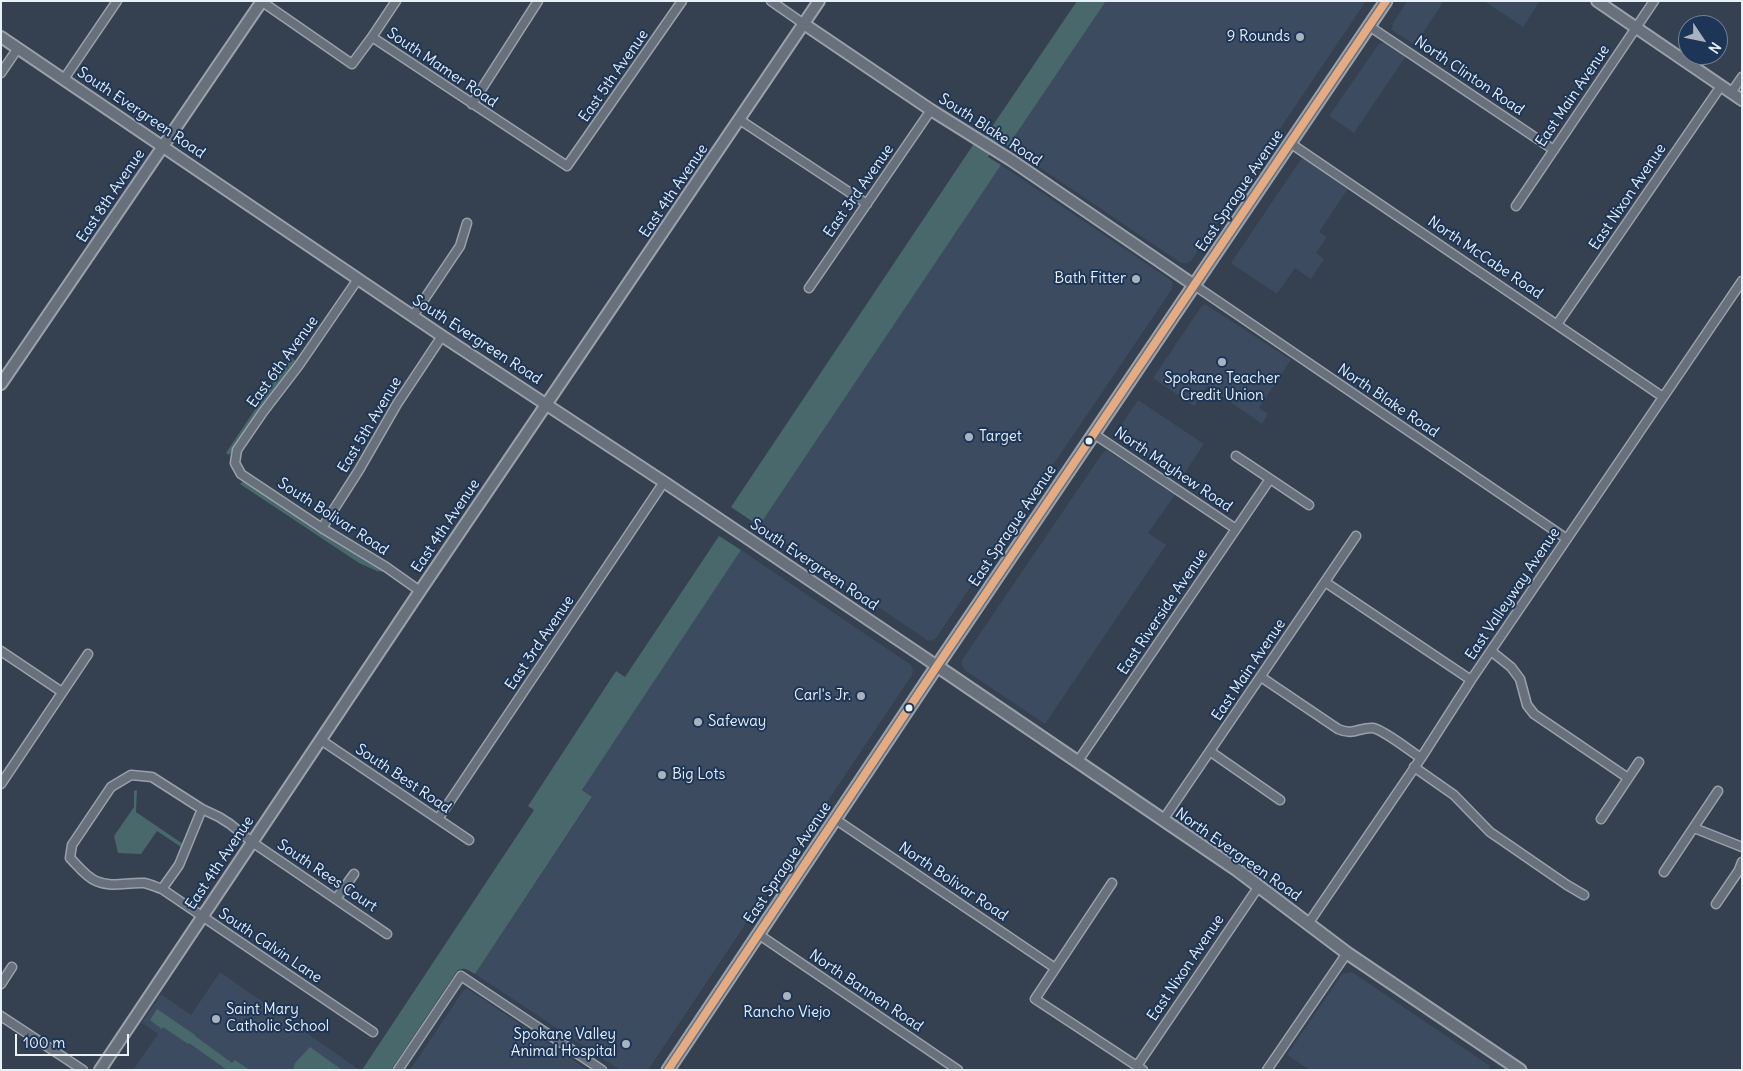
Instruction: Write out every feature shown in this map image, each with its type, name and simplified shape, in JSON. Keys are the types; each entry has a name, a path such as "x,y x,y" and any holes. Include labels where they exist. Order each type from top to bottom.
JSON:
{"main road":[{"name":"East Sprague Avenue","path":"668,1070 937,666 1386,1"},
{"name":"North Evergreen Road","path":"937,666 1259,886 1347,953 1520,1070"}],"street":[{"path":"64,79 117,1"},
{"name":"South Mamer Road","path":"262,1 352,64 372,37 568,166"},
{"name":"East 8th Avenue","path":"2,383 262,1"},
{"path":"372,37 396,1"},
{"path":"472,104 538,1"},
{"name":"East 5th Avenue","path":"568,166 682,1"},
{"name":"South Blake Road","path":"770,1 931,110 1011,160 1194,285"},
{"name":"East 4th Avenue","path":"100,1070 420,591 820,1"},
{"path":"1597,1 1742,100"},
{"name":"East Main Avenue","path":"1516,206 1654,1"},
{"name":"North Clinton Road","path":"1369,26 1554,150"},
{"name":"South Evergreen Road","path":"1,37 442,336 547,404 937,666"},
{"path":"1,73 18,48"},
{"path":"1731,93 1742,77"},
{"name":"East Nixon Avenue","path":"1558,324 1721,86"},
{"name":"East 3rd Avenue","path":"809,288 931,110"},
{"path":"740,120 866,204"},
{"name":"North McCabe Road","path":"1290,143 1664,397"},
{"path":"413,316 460,246 467,223"},
{"name":"East 6th Avenue","path":"235,464 237,450 299,365 358,279"},
{"name":"East Valleyway Avenue","path":"1308,924 1421,758 1490,651 1742,281"},
{"name":"North Blake Road","path":"1194,285 1568,539"},
{"name":"East 5th Avenue","path":"322,528 359,470 397,404 442,336"},
{"name":"North Mayhew Road","path":"1094,434 1236,529"},
{"path":"1236,456 1309,505"},
{"name":"South Bolivar Road","path":"235,464 241,474 420,591"},
{"name":"East Riverside Avenue","path":"1078,762 1270,479"},
{"name":"East 3rd Avenue","path":"438,819 664,482"},
{"name":"East Main Avenue","path":"1163,820 1356,536"},
{"path":"1325,582 1471,680"},
{"path":"1,651 62,692"},
{"path":"1490,651 1511,666 1520,678 1527,705 1534,714 1628,778"},
{"path":"1,784 88,654"},
{"path":"1261,677 1338,730 1344,732 1366,729 1380,730 1421,758"},
{"name":"South Best Road","path":"321,740 469,840"},
{"path":"1210,752 1280,800"},
{"path":"1601,819 1639,762"},
{"path":"1414,767 1454,795 1490,832 1584,895"},
{"name":"South Calvin Lane","path":"202,809 152,777 132,774 112,786 72,845 70,858 85,874 96,881 112,885 145,884 162,890 373,1032"},
{"path":"1664,872 1718,791"},
{"path":"162,890 179,865 202,809"},
{"name":"South Rees Court","path":"202,809 219,817 252,842 388,934"},
{"name":"North Bolivar Road","path":"835,819 1055,968"},
{"path":"1694,828 1742,847"},
{"path":"1716,904 1739,870 1742,862"},
{"path":"336,899 354,874"},
{"path":"1112,883 1035,999 1140,1068"},
{"name":"East Nixon Avenue","path":"1140,1068 1259,886"},
{"name":"North Bannen Road","path":"758,934 958,1070"},
{"path":"1268,1070 1347,953"},
{"path":"1,984 12,967"},
{"path":"398,1070 461,976 602,1070"},
{"path":"1,1016 83,1070"}],"shaded area":[{"path":"1106,1 1366,1 1191,261 1187,263 1181,263 1008,146"},
{"path":"1407,1 1444,1 1415,45 1392,30 1393,23"},
{"path":"1484,1 1540,1 1523,27"},
{"path":"1381,43 1385,43 1406,56 1354,133 1329,116"},
{"path":"1301,159 1305,159 1349,187 1319,232 1327,237 1316,253 1324,259 1311,279 1295,268 1277,294 1231,263"},
{"path":"1001,165 1172,281 1172,289 936,638 932,641 927,640 759,526"},
{"path":"1205,304 1291,360 1259,408 1268,414 1262,424 1207,386 1194,406 1153,378 1201,307"},
{"path":"1138,400 1204,444 1180,480 1116,436 1116,433"},
{"path":"1104,451 1108,451 1175,495 1148,533 1166,545 1045,724 966,671 962,666 962,660"},
{"path":"741,550 911,665 913,671 648,1070 620,1070 475,974 592,798 582,790"},
{"name":"Saint Mary Catholic School","path":"220,972 358,1069 133,1070 158,1034 142,1023 161,994 191,1015"},
{"path":"1352,972 1490,1066 1488,1070 1310,1070 1287,1055 1342,974"},
{"path":"466,989 468,989 588,1070 410,1070"}],"green space":[{"path":"1077,1 1106,1 1008,146 999,141 996,145 985,137"},
{"path":"975,142 991,152 988,157 1001,165 759,526 731,507"},
{"path":"290,357 297,362 229,455 226,453"},
{"path":"244,480 334,541 387,572 377,571 359,563 240,484"},
{"path":"719,536 741,550 582,790 592,797 475,974 464,969 457,971 391,1070 362,1070 534,810 528,806 616,671 625,677"},
{"path":"137,790 136,812 183,844 181,847 157,831 141,854 118,853 114,836 134,807 134,791"},
{"path":"157,1009 232,1063 235,1060 248,1069 227,1070 189,1043 163,1027 162,1029 150,1020"},
{"path":"310,1047 342,1070 293,1070 295,1063"}],"transit line":[{"path":"668,1070 937,666 1386,1"}],"place":[{"name":"9 Rounds","path":"1300,37"},
{"name":"Bath Fitter","path":"1136,279"},
{"name":"Spokane Teacher Credit Union","path":"1222,362"},
{"name":"Target","path":"969,437"},
{"name":"Carl's Jr.","path":"861,696"},
{"name":"Safeway","path":"698,722"},
{"name":"Big Lots","path":"662,775"},
{"name":"Rancho Viejo","path":"787,996"},
{"name":"Saint Mary Catholic School","path":"216,1019"},
{"name":"Spokane Valley Animal Hospital","path":"626,1044"}]}
